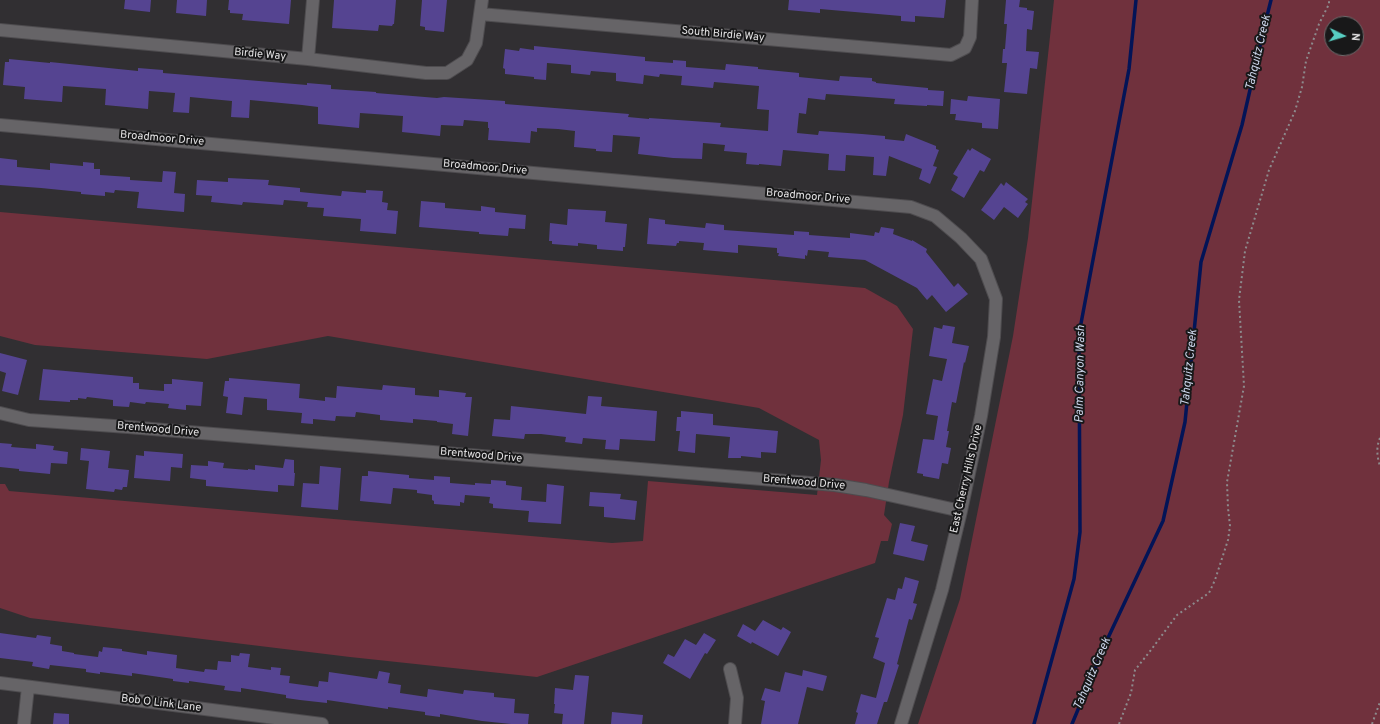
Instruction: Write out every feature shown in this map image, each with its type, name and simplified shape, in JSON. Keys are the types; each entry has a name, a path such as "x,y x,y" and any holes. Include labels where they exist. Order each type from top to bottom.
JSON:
{"street":[{"path":"308,59 313,0"},
{"name":"Birdie Way","path":"0,30 308,59 426,73 447,73 467,60 476,44 482,0"},
{"name":"South Birdie Way","path":"480,14 951,55 965,48 970,38 972,0"},
{"name":"Broadmoor Drive","path":"0,125 911,207 935,216 961,238"},
{"name":"East Cherry Hills Drive","path":"901,724 942,590 961,511 983,409 994,337 996,299 981,259 961,238"},
{"name":"Brentwood Drive","path":"0,413 29,420 835,485 866,490 961,511"},
{"path":"730,669 737,698 734,724"},
{"name":"Bob O Link Lane","path":"0,683 322,724"},
{"path":"24,724 28,687"}],"path":[{"path":"1119,724 1131,693 1135,670 1177,615 1209,593 1220,566 1228,540 1230,526 1227,482 1244,386 1239,300 1245,251 1269,170 1295,111 1302,87 1306,61 1319,24 1329,4 1329,0"},
{"path":"1380,438 1377,452 1380,466"},
{"path":"1372,724 1380,702"}],"shaded area":[{"path":"1054,0 1380,0 1380,724 918,724 960,599 1013,336 1028,238"},
{"path":"0,212 865,288 897,306 913,329 903,415 889,482 884,515 892,524 888,541 881,541 875,563 537,677 350,657 30,618 0,608 0,484 5,484 9,491 612,543 643,541 648,481 817,495 821,460 819,440 759,408 328,336 207,359 35,345 0,336"}],"building":[{"path":"125,0 151,0 150,12 124,9"},
{"path":"177,0 207,0 206,16 176,13"},
{"path":"229,0 291,0 289,24 242,20 243,14 230,13 230,10 228,10"},
{"path":"334,0 396,0 394,24 392,26 379,25 378,31 332,28"},
{"path":"422,0 447,0 444,32 425,30 425,27 420,26"},
{"path":"789,0 946,0 944,18 915,16 915,22 901,21 901,16 820,9 820,13 788,10"},
{"path":"1006,0 1020,0 1019,7 1034,11 1032,30 1027,29 1026,51 1039,52 1037,69 1030,68 1027,94 1004,92 1007,63 1002,63 1007,24 1004,24"},
{"path":"534,46 645,57 645,61 673,63 673,60 686,61 686,67 725,70 726,64 799,73 799,77 839,81 840,76 872,78 872,81 876,83 944,91 943,106 894,104 895,99 826,94 825,100 808,98 806,114 799,113 797,133 818,135 819,131 862,134 885,136 885,139 904,141 906,134 936,146 936,149 939,150 933,166 937,167 930,184 919,179 922,169 889,156 886,176 873,175 874,157 846,155 845,171 828,170 829,154 783,150 781,166 746,164 747,153 724,151 725,145 703,143 702,159 673,158 638,154 640,137 613,135 612,152 596,151 596,149 574,147 575,131 558,129 537,128 537,132 531,131 530,143 488,140 488,122 464,120 463,126 441,125 440,136 402,132 403,116 360,113 359,128 318,124 318,107 302,105 250,100 249,118 231,117 232,101 190,97 189,113 173,112 175,93 149,91 148,109 105,105 106,89 63,86 62,102 24,99 25,87 3,85 5,62 9,62 9,59 138,71 138,68 163,70 163,73 307,85 307,83 331,85 331,89 376,93 437,98 444,97 505,101 505,104 629,114 628,117 649,119 721,123 720,127 768,131 769,110 757,109 759,86 714,82 713,88 681,85 682,76 660,74 659,77 644,75 643,84 616,81 616,73 591,71 590,75 571,73 571,65 547,63 546,80 534,79 534,77 505,74 505,69 503,68 505,49 519,51 520,48 534,50"},
{"path":"968,96 1000,99 998,129 982,128 982,123 955,120 956,114 950,114 951,99 967,101"},
{"path":"972,148 991,159 984,172 980,170 964,198 951,190 958,177 953,174 968,149 970,151"},
{"path":"0,158 17,160 17,167 50,170 50,163 83,166 83,162 94,163 94,169 100,169 100,175 130,177 130,180 162,182 163,171 176,172 174,193 185,194 184,212 137,208 139,192 115,190 114,193 105,192 105,196 81,194 81,192 0,185"},
{"path":"228,178 269,180 268,185 300,188 300,192 341,196 342,191 366,193 366,190 383,191 382,202 388,203 387,210 398,211 396,234 360,231 361,219 323,216 324,208 307,207 308,202 284,200 283,205 243,202 242,205 211,202 212,196 196,195 197,180 228,182"},
{"path":"1006,182 1028,199 1025,202 1028,204 1018,218 1004,207 994,220 981,210 1001,183 1004,186"},
{"path":"421,201 445,203 445,208 481,211 481,206 495,208 495,212 526,215 525,229 509,228 508,236 419,227"},
{"path":"568,209 606,211 605,222 627,224 625,247 623,247 623,251 597,249 597,245 578,243 578,246 552,244 552,241 549,241 550,223 567,225"},
{"path":"649,218 665,220 665,224 705,228 706,223 724,225 724,230 794,235 794,231 809,232 809,235 850,238 850,233 874,236 875,232 879,233 881,227 894,229 893,234 912,240 927,249 926,252 954,287 958,283 968,294 946,312 932,295 927,300 917,288 865,260 828,257 829,252 808,250 807,256 805,255 805,259 778,256 779,253 777,253 777,248 738,245 738,253 703,250 704,243 679,241 676,246 647,244"},
{"path":"943,325 955,327 952,343 969,346 965,363 964,362 956,403 952,402 947,431 949,431 946,447 951,448 948,464 942,463 939,479 923,476 923,474 917,473 923,439 934,440 938,416 926,414 933,379 942,381 947,359 929,356 934,327 942,329"},
{"path":"0,353 27,360 18,395 2,391 6,373 0,371"},
{"path":"43,369 133,377 133,383 139,383 139,389 164,391 164,384 172,384 172,379 203,382 201,406 186,405 186,410 168,408 169,404 146,402 145,404 130,402 129,407 113,406 113,400 87,397 86,399 78,398 78,400 70,400 70,402 39,400"},
{"path":"229,378 300,384 299,398 325,401 325,397 336,398 337,386 382,390 383,385 415,388 415,395 439,397 439,390 466,393 465,397 472,397 468,436 452,434 453,424 413,419 413,423 380,420 380,415 356,412 355,417 336,416 335,421 313,419 313,424 301,423 302,413 267,410 267,399 244,397 242,415 226,413 228,397 223,396 225,381 229,381"},
{"path":"588,396 602,397 601,406 657,411 655,441 620,439 619,450 605,449 606,440 583,438 582,444 565,442 566,437 541,434 525,434 524,439 492,436 494,419 510,420 511,406 586,414"},
{"path":"681,411 713,414 713,425 778,431 776,453 761,452 761,458 741,456 741,458 728,458 730,437 696,434 695,453 678,451 680,431 676,431 677,417 681,417"},
{"path":"0,443 12,444 11,447 36,449 36,444 54,446 53,450 68,452 67,464 51,463 50,474 19,471 19,469 0,467"},
{"path":"81,448 110,451 108,468 129,470 127,487 123,487 122,490 115,489 114,492 86,489 89,461 80,460"},
{"path":"144,451 183,454 182,468 171,467 170,481 134,478 136,455 144,456"},
{"path":"285,459 294,460 294,486 278,485 278,492 206,486 206,480 190,478 191,465 208,466 208,461 224,463 223,468 255,470 255,465 283,468"},
{"path":"320,466 341,468 338,510 301,507 303,483 319,484"},
{"path":"368,471 409,475 409,478 434,480 434,476 450,477 450,483 475,485 475,483 491,484 491,480 506,481 506,485 522,487 521,500 546,502 547,484 564,486 561,524 528,522 529,511 493,508 493,504 489,503 490,497 465,495 464,503 460,502 460,506 434,504 432,495 417,493 417,490 393,488 391,504 360,501 362,476 368,476"},
{"path":"590,492 621,494 620,499 637,501 635,520 604,517 604,507 589,506"},
{"path":"900,523 915,526 911,541 928,545 924,561 893,554"},
{"path":"905,577 919,581 913,603 917,604 912,620 909,619 897,664 899,665 887,702 884,702 877,724 855,724 858,713 856,712 861,694 876,698 885,663 873,658 879,638 875,637 887,598 895,600 898,588 902,589"},
{"path":"763,620 781,630 783,627 791,632 778,656 737,636 743,624 755,631"},
{"path":"0,633 36,638 37,635 51,637 50,644 62,646 62,651 98,657 99,651 102,652 103,647 122,649 122,651 147,655 147,651 177,655 176,668 204,672 205,669 217,670 218,661 231,662 231,655 239,656 240,653 250,654 248,667 271,670 271,667 281,668 280,675 290,676 289,683 318,687 319,681 328,682 329,672 377,679 379,671 390,673 388,683 401,685 400,693 427,697 428,689 463,694 464,690 494,693 494,697 515,699 514,713 529,714 528,724 482,721 440,714 440,717 425,715 425,712 388,707 388,709 327,700 327,703 300,700 286,698 286,695 241,688 241,692 224,690 225,686 189,681 189,683 173,681 173,679 132,673 132,676 100,672 100,674 86,672 86,669 50,665 49,669 32,666 33,662 0,658"},
{"path":"704,633 716,640 707,654 705,653 690,679 663,663 668,654 674,657 685,639 696,645"},
{"path":"803,670 827,676 823,691 807,687 798,724 761,724 765,701 761,700 765,688 780,692 785,672 802,676"},
{"path":"575,675 589,676 584,724 562,724 563,714 554,713 555,688 573,690"},
{"path":"612,712 643,715 642,724 611,724"},
{"path":"54,713 69,714 69,724 53,724"}],"waterway":[{"name":"Palm Canyon Wash","path":"1034,724 1074,579 1080,532 1079,334 1129,69 1136,0"},
{"name":"Tahquitz Creek","path":"1072,724 1107,640 1163,521 1185,422 1201,262 1242,125 1271,0"}]}
